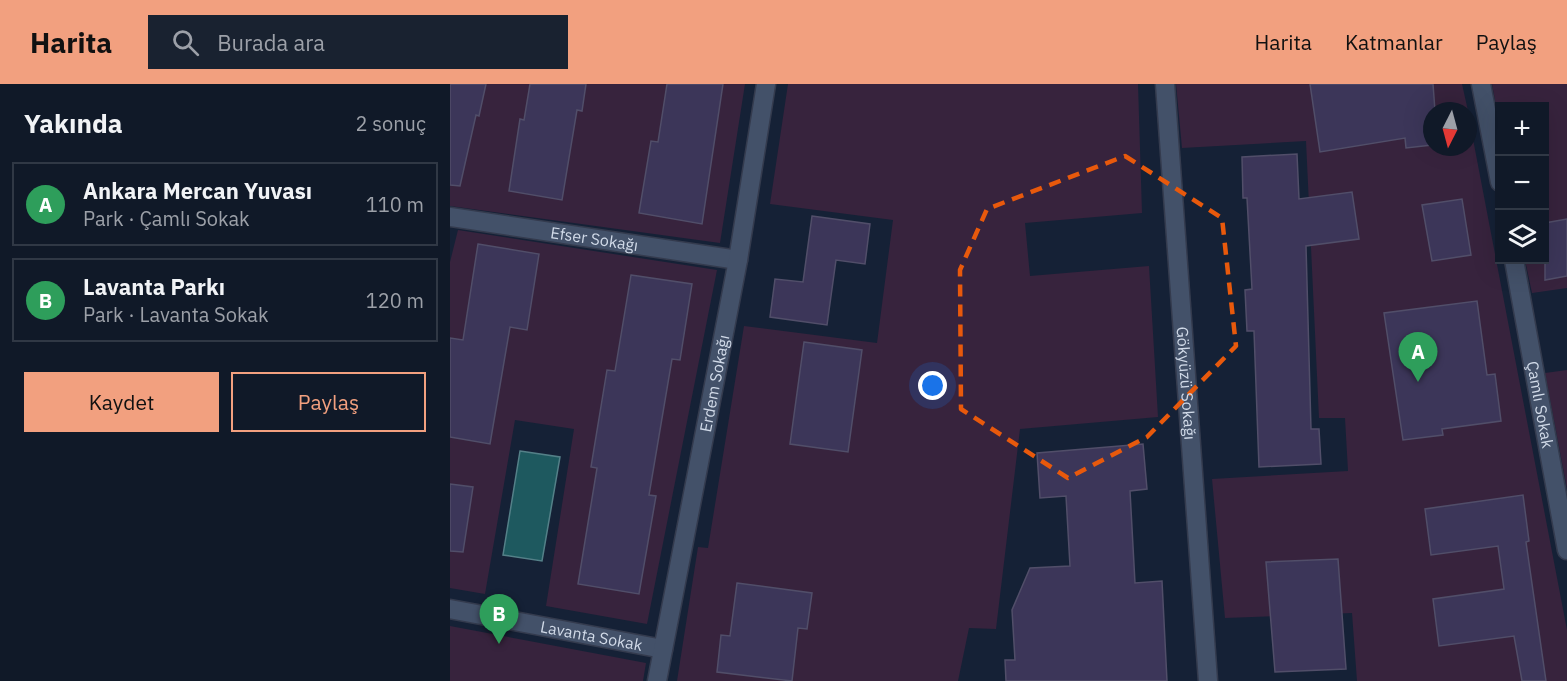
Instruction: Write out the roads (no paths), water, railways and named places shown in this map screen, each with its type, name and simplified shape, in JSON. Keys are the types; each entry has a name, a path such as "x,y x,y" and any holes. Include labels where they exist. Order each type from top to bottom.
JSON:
{"street":[{"name":"Erdem Sokağı","path":"657,681 738,260 765,84"},
{"name":"Gökyüzü Sokağı","path":"1166,84 1208,681"},
{"path":"1481,84 1495,156"},
{"name":"Efser Sokağı","path":"450,217 738,260"},
{"name":"Çamlı Sokak","path":"1515,264 1567,550"},
{"name":"Lavanta Sokak","path":"450,609 663,649"}],"place":[{"name":"Ankara Mercan Yuvası","path":"1418,382"},
{"name":"Lavanta Parkı","path":"499,644"}]}
